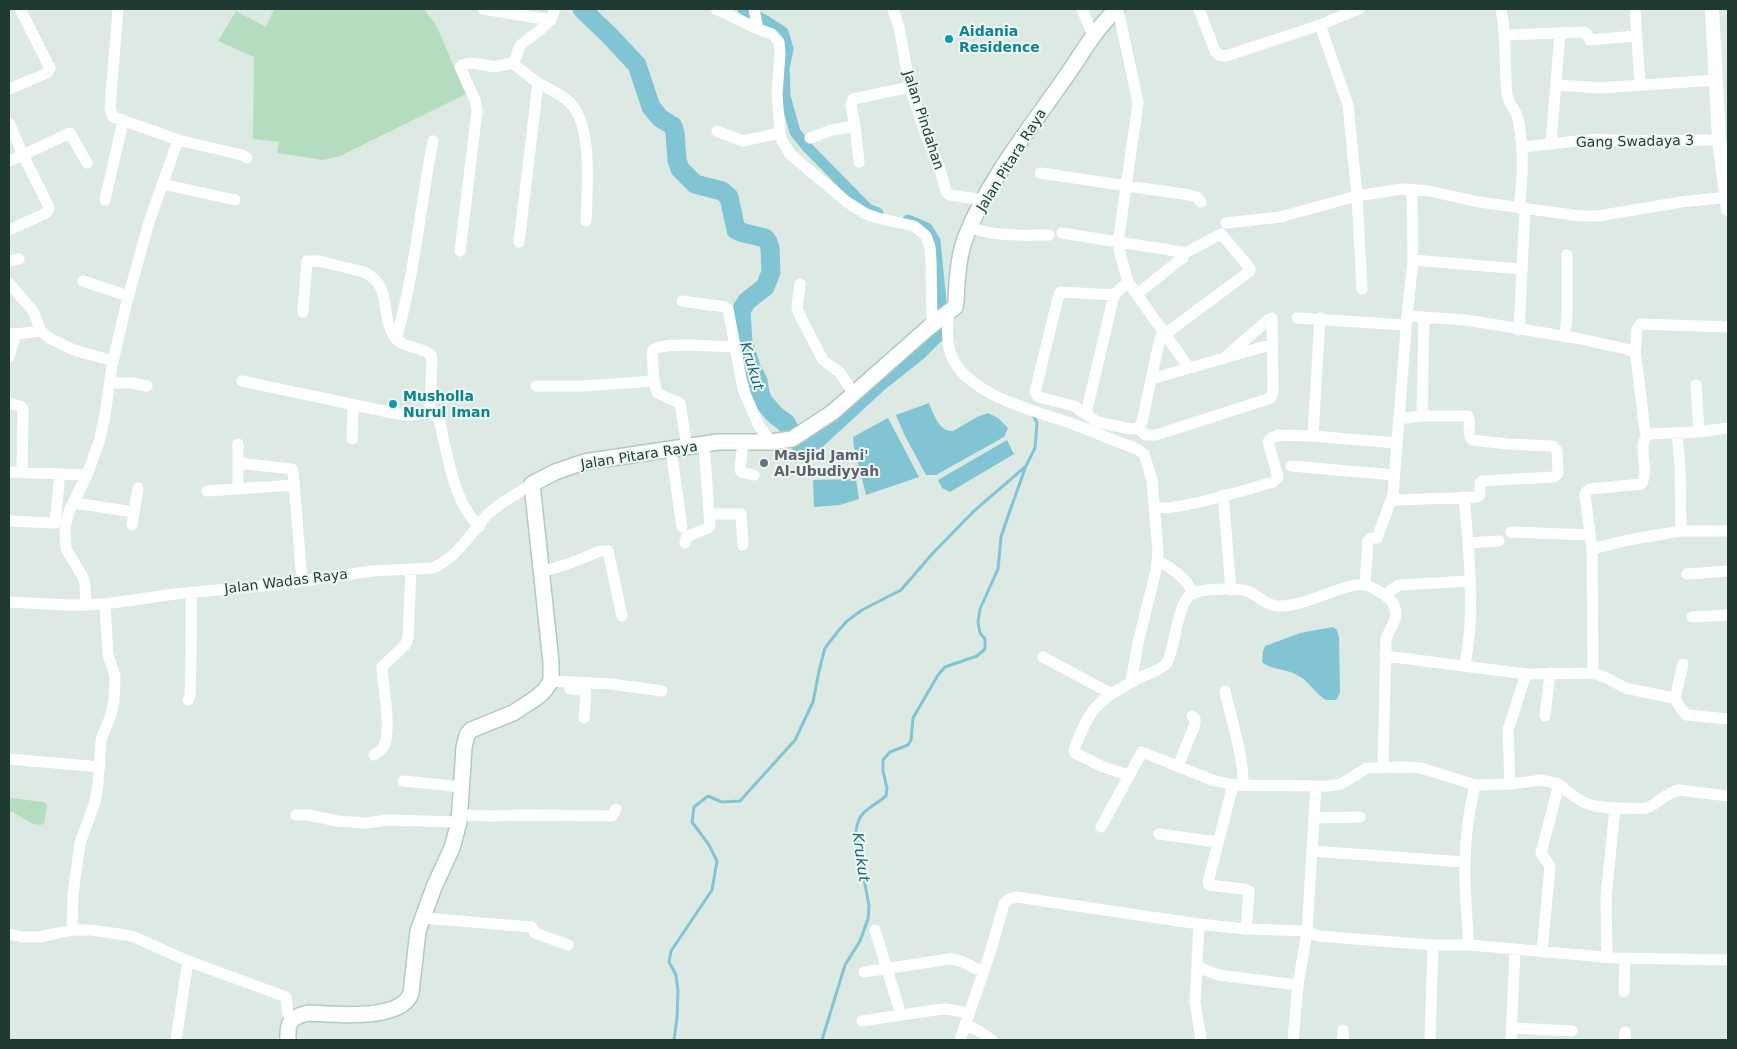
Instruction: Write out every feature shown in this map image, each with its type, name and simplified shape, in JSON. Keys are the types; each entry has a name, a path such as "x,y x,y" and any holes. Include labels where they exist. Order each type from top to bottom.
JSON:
{"main road":[{"name":"Jalan Pitara Raya","path":"532,484 555,472 584,462 704,444 770,442 798,435 833,412 956,304 960,258 966,236 984,200 1011,155 1094,36 1105,21 1118,9"},
{"path":"288,1040 288,1027 292,1019 308,1013 380,1012 396,1008 406,1002 411,993 416,942 423,918 452,848 459,818 464,742 469,732 522,708 536,698 548,684 551,662 532,484"}],"street":[{"path":"9,89 47,72 50,68 20,9"},
{"path":"118,9 110,108 113,117 160,132 178,140 242,155 247,158"},
{"path":"483,9 552,14"},
{"path":"716,9 772,34 779,42 777,95 780,133 782,141 790,154 852,205 866,214 908,224 923,232 930,247 932,277 951,356 960,370 975,384 998,397 1137,449 1144,454 1152,480 1158,543 1157,560 1131,682"},
{"name":"Jalan Pindahan","path":"894,9 910,88 928,141 939,166 946,192 950,195 984,200"},
{"path":"1082,9 1094,36"},
{"path":"1118,9 1138,103 1118,242 1121,260 1128,282 1189,368"},
{"path":"1199,9 1215,51 1219,55 1226,56 1320,25 1360,9"},
{"path":"1501,9 1505,35 1507,97 1518,117 1522,147 1519,330"},
{"path":"1635,9 1642,85"},
{"path":"1226,223 1289,215 1357,196 1384,191 1412,190 1580,216 1598,216 1681,202 1728,201 1719,140 1723,107 1715,80 1712,9"},
{"path":"754,11 757,28"},
{"path":"460,252 477,111 475,100 460,67 466,63 497,66 512,63 519,46 552,14"},
{"path":"1320,25 1348,105 1357,196 1362,289"},
{"path":"1505,35 1586,32 1590,40 1636,36"},
{"path":"1552,144 1560,33"},
{"path":"512,63 538,83 564,97 572,104 579,117 585,140 587,164 586,221"},
{"path":"1557,85 1600,88 1715,80"},
{"path":"519,242 538,83"},
{"path":"859,162 851,105 853,99 910,88"},
{"path":"105,200 123,121"},
{"path":"9,123 22,154 49,207 47,212 42,215 9,230"},
{"path":"810,138 832,130 855,126"},
{"path":"717,131 743,142 780,133"},
{"path":"9,161 70,132 87,163"},
{"name":"Gang Swadaya 3","path":"1522,147 1596,139 1623,141 1719,140"},
{"path":"86,605 85,585 66,549 64,526 70,509 87,475 99,442 113,361 128,296 162,184 178,140"},
{"path":"396,339 411,281 432,141"},
{"path":"1040,173 1189,195 1197,197 1201,202"},
{"path":"162,184 235,200"},
{"path":"1365,585 1368,541 1371,538 1377,538 1393,495 1406,321 1413,260 1412,190"},
{"path":"970,227 979,231 998,233 1049,235"},
{"path":"1062,233 1180,251 1183,254"},
{"path":"1114,295 1061,292 1059,294 1035,392 1036,395 1074,406 1090,419 1104,424 1131,429 1138,428 1142,422 1158,340 1250,271 1250,268 1221,234 1183,254 1180,260 1137,294"},
{"path":"1565,336 1567,316 1567,255"},
{"path":"302,312 307,261 314,260 359,271 370,275 379,284 384,297 390,328 396,339 410,347 426,351 431,355 430,407 440,421 452,481 457,495 466,512 479,527"},
{"path":"1413,260 1521,269"},
{"path":"83,282 128,296"},
{"path":"1086,414 1114,295 1128,282"},
{"path":"9,283 33,312 41,332"},
{"path":"800,284 797,308 800,318 823,360 840,374 854,394"},
{"path":"682,301 728,309 741,382 746,398 759,426 770,442"},
{"path":"1297,318 1406,321 1424,317 1466,320 1565,336 1635,353"},
{"path":"1422,416 1424,317"},
{"path":"1138,428 1146,435 1156,435 1271,398 1274,391 1272,318 1223,358"},
{"path":"1313,436 1320,318"},
{"path":"1648,434 1645,431 1635,353 1637,328 1640,324 1728,327"},
{"path":"9,357 12,333 41,332 74,350 113,361"},
{"path":"1151,379 1273,344"},
{"path":"687,447 680,403 658,394 654,381 652,353 658,347 678,345 735,347"},
{"path":"242,381 398,414 410,415 432,412"},
{"path":"536,386 584,386 654,381"},
{"path":"109,383 132,383 147,386"},
{"path":"1696,385 1699,432"},
{"path":"9,404 20,406 23,409 22,472"},
{"path":"352,438 353,404"},
{"path":"1393,495 1396,500 1479,496 1480,483 1482,481 1556,476 1558,473 1557,451 1553,446 1472,440 1469,434 1470,421 1468,416 1422,416 1398,419"},
{"path":"1648,434 1699,432 1728,428"},
{"path":"1677,433 1680,466 1681,531"},
{"path":"1593,673 1592,549 1585,495 1587,491 1641,484 1644,478 1644,440 1648,434"},
{"path":"1155,507 1160,509 1180,507 1261,486 1277,479 1268,442 1271,438 1279,435 1396,443"},
{"path":"743,442 740,470 754,475"},
{"path":"238,444 238,488"},
{"path":"685,543 688,536 709,527 704,444"},
{"path":"671,450 682,527"},
{"path":"238,463 292,469 302,581"},
{"path":"1291,466 1394,475"},
{"path":"9,472 87,475"},
{"path":"9,521 55,523 60,482"},
{"name":"Jalan Wadas Raya","path":"9,602 105,604 191,593 254,588 372,571 428,569 439,566 479,527 487,516 532,484"},
{"path":"207,491 294,485"},
{"path":"132,525 138,488"},
{"path":"1224,495 1231,590"},
{"path":"1464,497 1469,543 1470,628 1465,665"},
{"path":"74,503 134,512"},
{"path":"709,514 741,514 743,546"},
{"path":"1592,549 1628,540 1681,531 1728,530"},
{"path":"1512,532 1590,535"},
{"path":"1469,543 1499,541"},
{"path":"540,572 568,564 600,551 608,551 622,616"},
{"path":"1157,560 1186,580 1193,593"},
{"path":"374,755 381,751 385,745 386,719 382,667 405,645 408,638 411,569"},
{"path":"1687,574 1728,571"},
{"path":"1387,596 1391,590 1399,585 1469,581"},
{"path":"1128,775 1100,766 1074,752 1088,717 1097,704 1110,693 1162,669 1167,663 1184,605 1189,596 1201,591 1231,590 1247,592 1269,604 1284,606 1303,603 1350,587 1365,585 1387,596 1393,603 1396,612 1393,625 1386,640 1383,768"},
{"path":"188,700 190,695 192,631 191,593"},
{"path":"72,930 73,894 80,844 95,802 100,767 101,740 111,714 115,680 108,655 105,604"},
{"path":"1692,617 1728,615"},
{"path":"1385,656 1526,674 1593,673 1625,688 1675,699"},
{"path":"1043,657 1110,693"},
{"path":"1684,664 1675,699 1681,711 1687,715 1728,719"},
{"path":"1545,716 1550,673"},
{"path":"1510,784 1508,730 1526,674"},
{"path":"548,684 612,684 662,691"},
{"path":"548,684 585,690 584,718"},
{"path":"1225,691 1242,765 1238,785 1217,842 1208,882 1209,885 1249,891 1246,928"},
{"path":"1178,766 1195,724 1195,719 1192,716"},
{"path":"1101,827 1142,752 1212,780 1238,785 1337,785 1367,768 1421,768 1475,785 1510,784 1542,780 1559,784 1588,805 1604,808 1647,808 1671,792 1679,790 1728,796"},
{"path":"9,759 100,767"},
{"path":"403,781 462,787"},
{"path":"1542,952 1550,866 1542,856 1541,850 1559,784"},
{"path":"1469,945 1464,862 1468,814 1475,785"},
{"path":"1293,1040 1298,985 1307,931 1316,786"},
{"path":"1607,957 1606,897 1615,808"},
{"path":"296,815 309,815 337,821 363,823 387,820 526,815 612,816 616,809"},
{"path":"1315,818 1360,817"},
{"path":"1159,834 1217,842"},
{"path":"1312,851 1464,862"},
{"path":"960,1040 1004,904 1012,898 1020,897 1199,924 1307,931 1318,936 1433,945 1469,945 1607,957 1728,960"},
{"path":"423,918 532,927 535,933 568,945"},
{"path":"1199,924 1195,1001 1201,1040"},
{"path":"9,934 22,937 39,937 72,930 91,930 134,937 188,961 286,997 288,1014 292,1019"},
{"path":"875,930 901,1015"},
{"path":"1430,1040 1433,945"},
{"path":"1511,1040 1515,949"},
{"path":"1624,992 1625,958"},
{"path":"864,972 950,959 961,961 983,972"},
{"path":"176,1040 188,961"},
{"path":"1197,967 1219,975 1298,985"},
{"path":"862,1021 946,1009 969,1013"},
{"path":"966,1024 992,1040"},
{"path":"1512,1028 1572,1031"}],"green space":[{"path":"274,9 424,9 436,25 466,94 340,156 323,160 277,153 279,142 253,139 254,57 218,41 236,11 266,27"},
{"path":"9,798 44,802 47,806 44,824 35,824 9,811"}],"water":[{"path":"929,403 937,421 948,430 953,431 988,413 998,418 1008,428 1004,437 936,475 926,475 896,415"},
{"path":"888,418 919,477 866,495 853,437"},
{"path":"1007,440 1014,454 950,492 942,488 938,480"},
{"path":"856,479 859,499 840,505 814,507 813,480"},
{"path":"1333,627 1337,630 1339,637 1340,693 1336,700 1326,700 1299,676 1270,667 1262,662 1265,646 1300,633"}],"waterway":[{"name":"Krukut","path":"582,9 637,65 651,107 660,118 673,126 677,160 680,169 695,184 722,191 729,197 736,230 765,238 768,242 771,272 765,287 747,301 743,307 741,312 743,342 751,367 758,381 763,401 775,415 786,423 801,445 816,440 879,382 943,329"},
{"path":"743,9 783,32 788,49 784,68 785,96 795,132 808,148 868,209 878,213"},
{"path":"908,220 927,228 935,241 943,322"},
{"name":"Krukut","path":"822,1040 845,965 860,941 868,919 869,906 856,836 858,821 865,812 886,796 887,788 883,771 883,760 890,752 908,745 911,740 913,718 938,675 945,667 977,656 985,649 985,639 980,633 978,622 980,609 998,569 1001,537 1026,466 1035,448 1037,423 1033,415"},
{"path":"674,1040 678,991 676,975 669,962 671,951 712,890 717,861 709,845 692,822 694,807 708,796 722,802 740,801 795,740 813,702 825,648 839,630 847,621 862,610 901,590 933,553 974,511 1026,466"}],"place":[{"name":"Aidania Residence","path":"949,39"},
{"name":"Musholla Nurul Iman","path":"393,404"},
{"name":"Masjid Jami' Al-Ubudiyyah","path":"764,463"}]}
